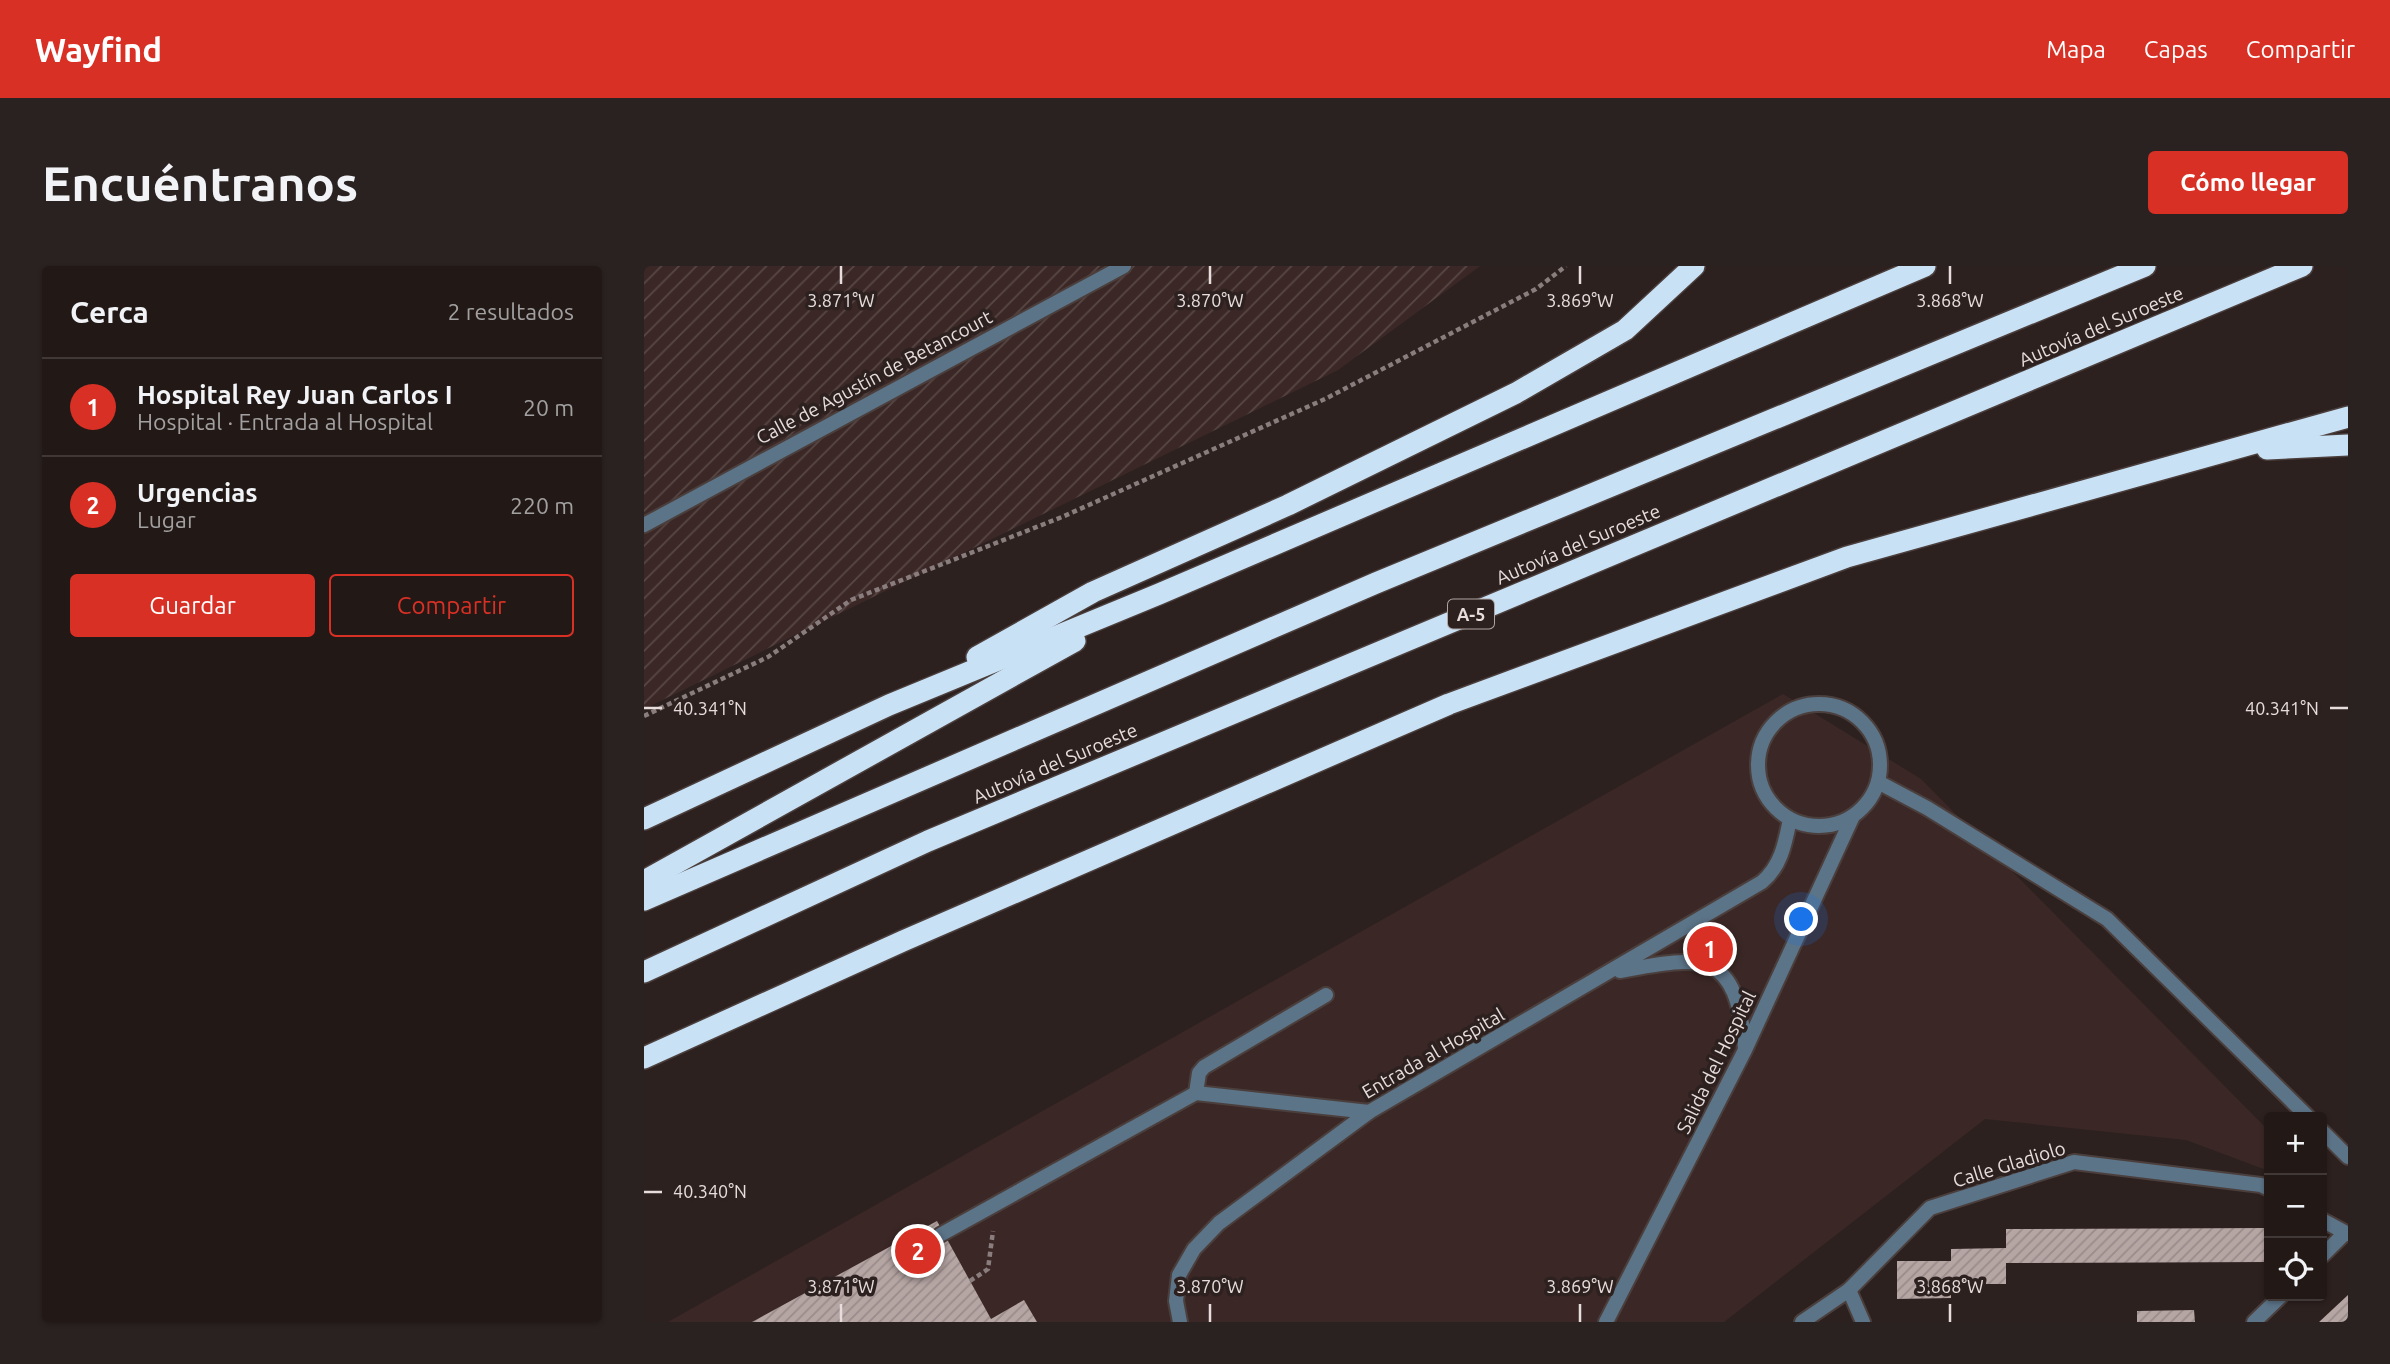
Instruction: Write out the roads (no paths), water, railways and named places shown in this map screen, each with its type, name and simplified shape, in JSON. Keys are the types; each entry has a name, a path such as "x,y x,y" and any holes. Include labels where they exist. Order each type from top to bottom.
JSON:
{"highway":[{"path":"889,705 1093,593 1288,505 1516,393 1625,330 1694,266"},
{"path":"644,819 889,705 1159,594 1924,266"},
{"name":"Autovía del Suroeste","path":"644,900 1376,583 2145,266"},
{"name":"Autovía del Suroeste","path":"644,972 928,841 2302,266"},
{"path":"644,1058 1449,704 1847,557 2348,418"},
{"path":"2226,451 2348,445"},
{"path":"644,881 1159,594"}],"street":[{"name":"Calle de Agustín de Betancourt","path":"644,525 1124,266"},
{"path":"1818,704 1829,705 1860,719 1874,737 1878,748 1878,782 1868,801 1853,816 1822,827 1800,824 1772,805 1765,795 1760,784 1757,762 1763,739 1785,714 1818,704"},
{"path":"1878,782 1927,808 2107,919 2303,1112"},
{"name":"Salida del Hospital","path":"1606,1322 1745,1050 1853,816"},
{"name":"Entrada al Hospital","path":"1180,1322 1176,1301 1179,1276 1194,1249 1219,1223 1369,1112 1762,882 1773,873 1785,844 1790,819"},
{"path":"1608,973 1672,962 1701,962 1712,967 1723,974 1738,998 1745,1050"},
{"path":"1196,1093 1199,1073 1204,1067 1326,995"},
{"path":"940,1235 1196,1093 1369,1112"},
{"path":"2327,1136 2348,1157"},
{"name":"Calle Gladiolo","path":"1802,1322 1849,1290 1930,1208 2074,1162 2264,1186"},
{"path":"2327,1223 2346,1234 2327,1251"},
{"path":"1849,1290 1863,1322"},
{"path":"2254,1322 2276,1301"}],"place":[{"name":"Hospital Rey Juan Carlos I","path":"1710,949"},
{"name":"Urgencias","path":"918,1251"}]}
